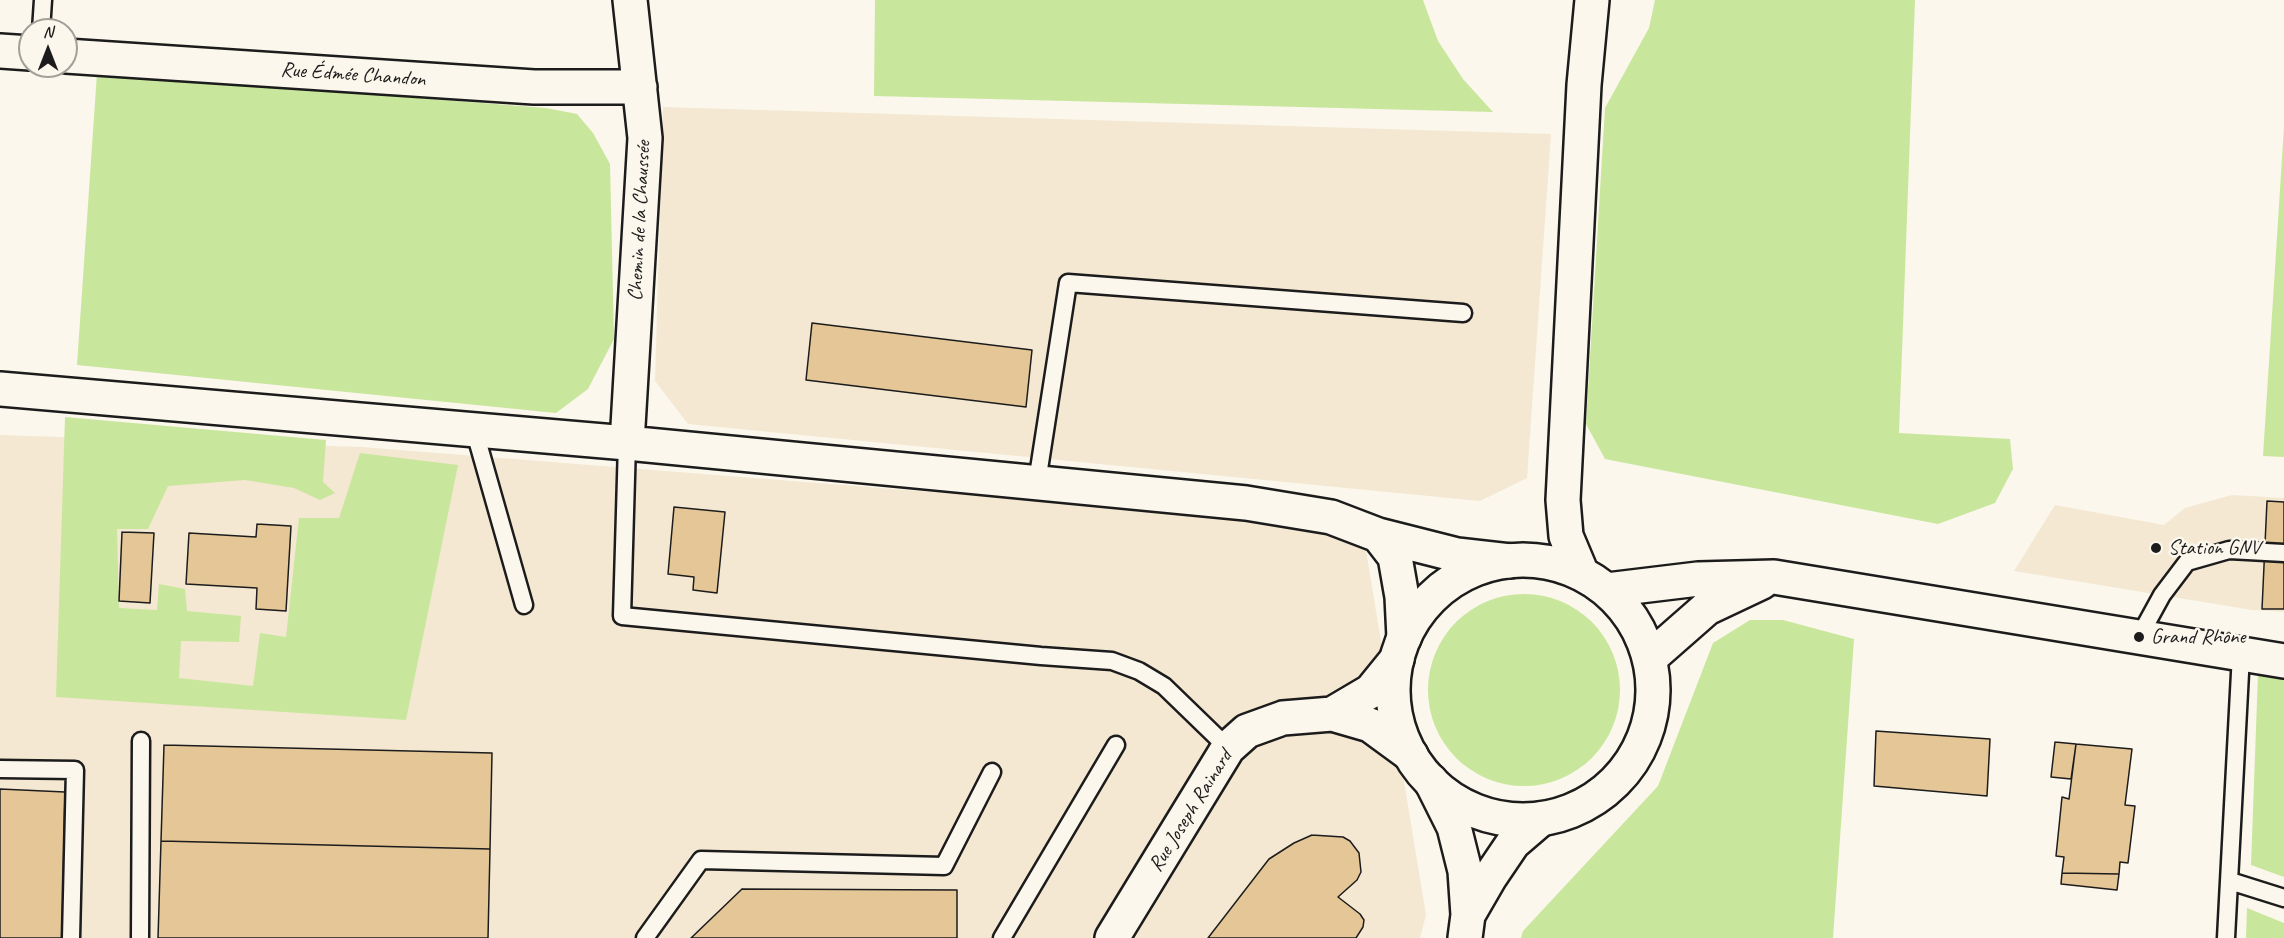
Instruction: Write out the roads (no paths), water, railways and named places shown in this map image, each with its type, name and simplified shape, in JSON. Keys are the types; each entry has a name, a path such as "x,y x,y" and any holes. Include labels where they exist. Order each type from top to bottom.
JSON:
{"street":[{"name":"Chemin de la Chaussée","path":"627,443 645,138 630,0"},
{"path":"1431,782 1450,797 1470,808 1493,816 1541,819 1571,810 1599,796 1622,775 1634,758 1640,749 1650,720 1654,688 1650,658 1634,620 1595,582 1566,536 1563,500 1584,85 1592,0"},
{"path":"0,51 18,52"},
{"name":"Rue Édmée Chandon","path":"78,57 534,87 640,87"},
{"path":"0,388 627,443 1246,503 1331,517 1378,535 1457,555 1563,566 1595,582 1774,577 2284,661"},
{"path":"1332,714 1371,692 1400,648 1418,614 1436,593 1458,577 1483,566 1516,560 1547,532 1563,500"},
{"path":"1378,535 1395,557 1402,597 1400,648 1393,684 1394,709 1400,733 1411,755 1431,782 1454,827 1465,871 1466,927"},
{"path":"1650,658 1707,608 1774,577"},
{"path":"1332,714 1370,725 1411,755"},
{"name":"Rue Joseph Rainard","path":"1112,938 1228,748 1247,731 1282,717 1332,714"},
{"path":"1466,927 1490,878 1513,843 1541,819"}],"lane":[{"path":"42,18 43,0"},
{"path":"1037,482 1068,283 1463,313"},
{"path":"474,429 524,605"},
{"path":"627,443 622,616 1112,661 1139,671 1164,686 1228,748"},
{"path":"2139,637 2162,595 2187,562 2229,550 2284,553"},
{"path":"2226,938 2241,654"},
{"path":"140,938 141,741"},
{"path":"1002,938 1116,745"},
{"path":"0,769 75,770 71,938"},
{"path":"645,938 701,860 944,866 993,772"},
{"path":"2230,881 2284,898"}],"place":[{"name":"Station GNV","path":"2156,548"},
{"name":"Grand Rhône","path":"2139,637"}]}
